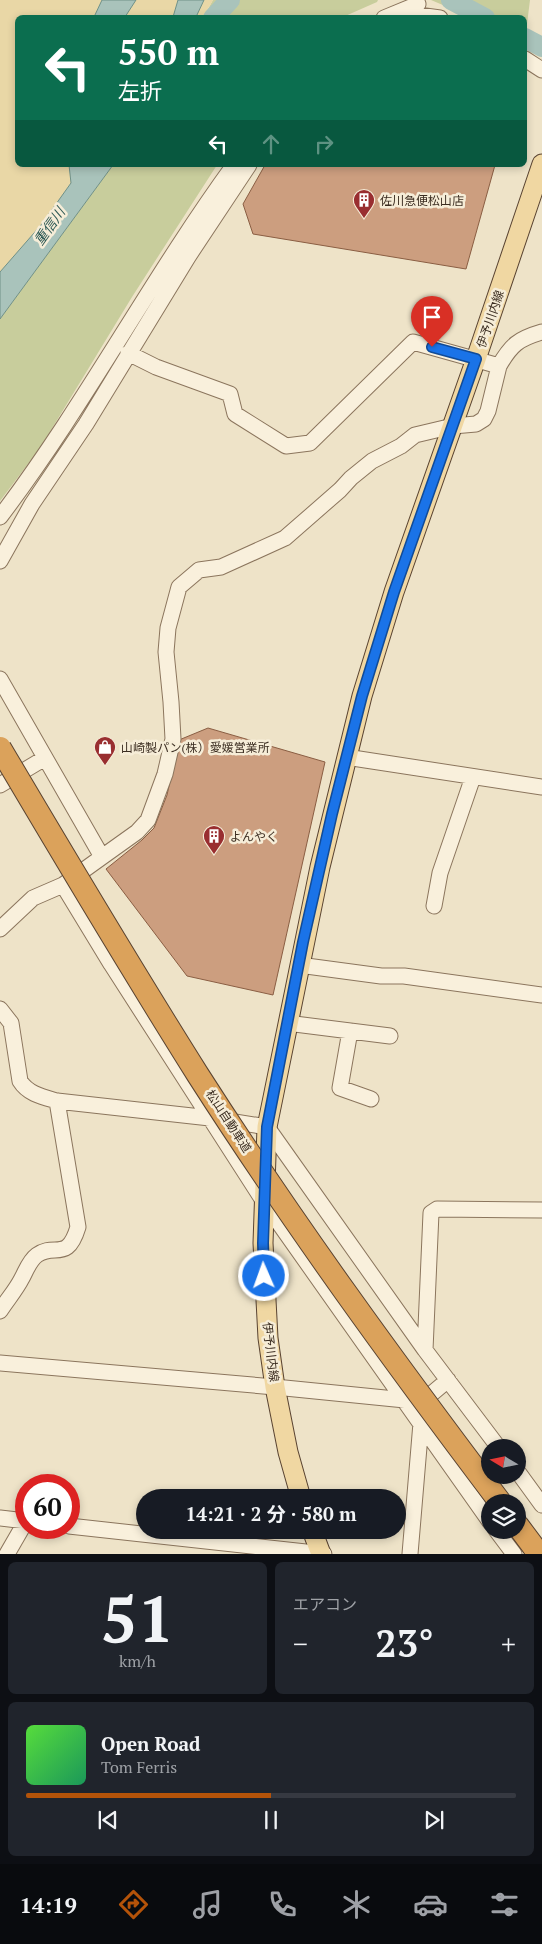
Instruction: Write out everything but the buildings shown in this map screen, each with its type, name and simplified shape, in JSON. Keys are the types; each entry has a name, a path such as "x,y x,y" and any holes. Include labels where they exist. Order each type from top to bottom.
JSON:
{"highway":[{"name":"松山自動車道","path":"0,748 88,898 199,1075 381,1341 494,1494"},
{"path":"526,1536 540,1554"}],"main road":[{"name":"伊予川内線","path":"298,1489 288,1452 275,1387 264,1292 264,1202 267,1127 299,965 330,823 362,696 394,592 453,426 542,164"},
{"path":"316,1539 322,1554"}],"street":[{"path":"390,15 415,3 427,7 435,15"},
{"path":"527,60 542,70"},
{"path":"0,517 59,433 128,323 233,167"},
{"path":"0,560 32,504 86,424 188,256 248,167"},
{"path":"0,929 33,898 63,884 137,832 148,820 165,774 173,739 172,702 166,652 167,636 179,587 199,570 221,568 285,538 372,461 401,446 416,435 453,426 476,424 484,419 488,411 499,366 506,353 516,342 524,337 542,332"},
{"path":"128,353 156,366 230,394 235,414 286,446 310,443 413,342 499,366"},
{"path":"0,679 102,857"},
{"path":"346,757 542,787"},
{"path":"0,785 45,758"},
{"path":"434,906 440,873 473,777"},
{"path":"63,884 111,964 264,1202 481,1509"},
{"path":"299,965 381,976 404,976 542,995"},
{"path":"0,1009 11,1023 20,1081 24,1088 34,1094 57,1101 210,1118 267,1127 425,1350 492,1439"},
{"path":"287,1023 390,1036"},
{"path":"350,1031 340,1088 372,1099"},
{"path":"0,1311 21,1280 30,1262 37,1254 62,1250 71,1245 78,1227 57,1101"},
{"path":"425,1350 431,1213 437,1208 542,1210"},
{"path":"0,1363 275,1387 408,1405 448,1380"},
{"path":"410,1554 422,1423"},
{"path":"526,1483 542,1505"},
{"path":"0,1518 15,1520"},
{"path":"80,1527 270,1551 322,1554"},
{"path":"7,1554 16,1539"},
{"path":"503,1539 514,1554"}],"green space":[{"path":"213,0 378,0 348,15 205,15"},
{"path":"431,0 530,0 527,24 527,15 466,15"},
{"path":"112,167 216,167 132,297 40,448 0,501 0,319"}],"sand":[{"path":"0,0 213,0 204,15 15,15 15,167 112,167 0,319"}],"water":[{"path":"102,0 136,0 126,15 95,15"},
{"path":"178,0 204,0 197,15 174,15"},
{"name":"重信川","path":"69,167 112,167 0,319 0,272 41,225 71,183"}],"waterway":[{"path":"216,15 230,0"},
{"path":"451,0 479,15"},
{"path":"527,39 542,47"}],"place":[{"name":"佐川急便松山店","path":"364,219"},
{"name":"山崎製パン(株）愛媛営業所","path":"105,766"},
{"name":"よんやく","path":"214,855"}],"route":[{"path":"264,1276 263,1243 267,1127 303,942 332,814 362,696 394,592 476,359 432,347"}]}
